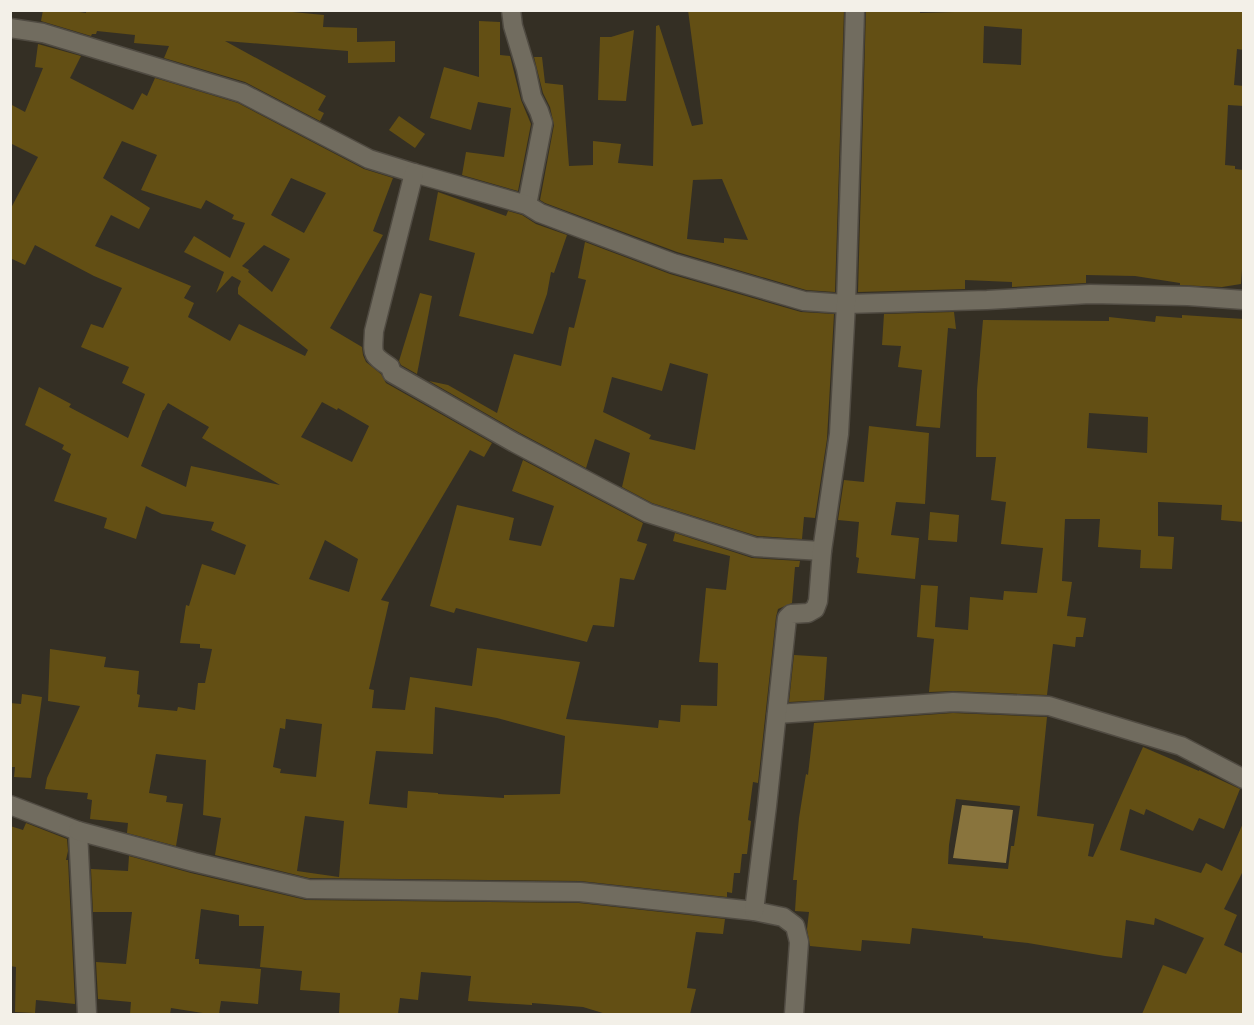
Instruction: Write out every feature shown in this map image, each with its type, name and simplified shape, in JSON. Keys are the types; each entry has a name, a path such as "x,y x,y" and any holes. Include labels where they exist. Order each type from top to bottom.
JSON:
{"street":[{"path":"511,10 513,26 532,97 543,123 527,205"},
{"path":"754,911 787,618 791,614 808,613 815,609 818,601 822,551 839,434 846,303 855,10"},
{"path":"10,28 43,33 242,93 369,159 527,205 540,213 673,263 804,301 846,303 987,300 1090,294 1188,296 1244,300"},
{"path":"414,173 374,331 373,351 376,358 391,368 392,373 515,443 648,513 755,547 822,551"},
{"path":"777,714 953,702 1049,706 1181,746 1244,779"},
{"path":"10,805 78,831 308,889 580,892 754,911 783,917 795,926 799,942 794,1014"},
{"path":"78,831 87,1014"}],"shaded area":[{"path":"962,805 1013,810 1006,863 953,858"}],"building":[{"path":"43,10 86,13 86,10 271,10 324,15 323,27 357,28 357,42 395,41 395,62 348,63 348,51 225,41 326,96 318,110 324,113 320,121 245,82 164,58 169,46 134,43 135,35 97,31 91,36 41,21"},
{"path":"688,10 844,10 835,292 806,290 677,252 540,200 554,125 534,57 542,57 545,83 563,85 569,166 593,165 593,141 621,144 618,163 653,166 656,26 659,25 692,126 703,124","holes":["722,179 748,240 724,238 724,243 687,239 693,180"]},
{"path":"866,10 920,10 920,13 954,12 954,10 1244,10 1244,50 1237,49 1234,85 1244,86 1244,106 1228,105 1225,165 1244,170 1244,240 1241,284 1222,287 1180,285 1180,283 1135,276 1086,275 1086,283 1012,287 1012,282 965,280 965,289 858,292","holes":["984,26 1022,29 1021,65 983,63"]},
{"path":"479,21 500,22 500,55 510,56 521,100 531,124 518,191 462,175 466,152 504,157 511,108 478,102 471,130 430,118 444,67 479,77"},
{"path":"634,30 626,101 598,100 600,37 611,37"},
{"path":"38,44 81,56 70,78 133,110 142,93 147,96 155,78 238,103 364,169 393,178 373,231 383,235 330,328 362,347 366,362 381,374 386,383 492,443 484,457 470,450 381,600 389,602 369,689 374,690 372,708 405,710 410,677 472,686 477,648 580,662 566,719 658,728 659,720 680,722 681,705 717,706 718,663 699,662 706,588 726,590 730,556 673,541 675,533 752,558 800,561 799,567 795,567 792,603 778,609 776,617 758,783 753,782 748,820 751,821 747,854 742,854 740,873 734,873 732,893 727,892 727,897 580,881 309,878 215,855 221,818 203,815 206,760 156,754 149,793 167,796 166,802 183,804 176,846 127,833 128,823 90,819 92,800 87,799 88,793 45,789 47,778 80,706 48,701 50,649 106,657 104,667 139,671 138,707 177,711 178,707 195,710 198,683 205,683 212,649 200,648 200,644 180,643 186,605 189,606 202,564 235,575 246,545 211,530 214,522 162,514 146,506 136,539 104,528 107,518 54,501 71,454 62,449 64,445 25,425 39,387 71,404 69,407 128,438 145,394 122,383 129,367 81,347 91,324 103,328 122,288 35,245 25,265 10,258 10,210 38,157 10,143 10,104 25,112 43,68 35,67","holes":["122,141 157,155 141,190 201,209 206,200 234,215 232,219 245,223 230,258 194,236 184,252 224,272 216,293 232,276 241,281 238,294 308,350 305,356 239,324 230,341 188,317 194,303 184,298 191,286 95,246 111,215 139,229 150,208 103,178","291,178 326,193 304,233 271,215","264,245 290,259 272,292 248,272 249,270 242,266","322,402 337,410 338,408 369,426 352,462 301,437","168,403 209,427 202,438 280,485 191,466 186,487 141,466 163,410","325,540 358,559 349,592 309,579","435,707 497,718 565,736 560,794 504,795 504,798 408,791 407,808 369,804 376,751 433,754","286,719 322,724 316,777 280,773 281,769 273,767 280,728 285,729","305,816 344,821 339,877 297,871"]},
{"path":"399,116 425,134 415,148 389,130"},
{"path":"438,192 506,216 508,211 522,215 536,224 567,235 554,273 551,272 547,294 533,334 459,316 475,253 429,240"},
{"path":"585,242 670,274 801,312 834,314 827,439 815,518 804,517 802,539 757,536 652,503 622,487 630,453 595,439 586,468 429,381 448,385 497,413 514,354 561,366 569,327 574,328 586,280 578,278","holes":["670,363 708,374 695,450 649,439 651,435 603,412 612,377 662,391"]},
{"path":"420,293 432,296 417,374 401,365 399,361"},
{"path":"954,312 956,329 948,328 940,428 916,426 922,370 898,367 901,346 882,345 884,314"},
{"path":"1182,315 1244,319 1244,522 1221,520 1222,505 1158,502 1158,536 1174,537 1172,569 1140,568 1141,550 1098,547 1100,519 1065,519 1062,581 1072,582 1067,616 1086,618 1083,637 1076,637 1075,647 1053,644 1047,695 929,692 934,639 917,637 921,585 938,586 935,627 968,630 970,597 1003,600 1004,591 1037,593 1043,548 1001,544 1006,502 991,500 996,457 976,457 977,390 983,320 1109,321 1109,317 1155,322 1156,316 1182,318","holes":["1089,413 1148,417 1147,453 1087,448"]},
{"path":"869,426 929,433 925,504 896,502 891,535 919,538 915,579 857,573 859,522 838,520 844,480 864,482"},
{"path":"523,460 643,523 637,541 647,544 634,580 620,578 614,627 593,625 587,642 456,608 454,613 430,606 457,505 514,518 509,540 541,546 554,506 512,491"},
{"path":"930,512 959,515 957,542 928,540"},
{"path":"794,655 827,657 824,700 789,702"},
{"path":"22,694 42,697 31,778 14,777 15,767 10,767 10,703 21,704"},
{"path":"953,713 1047,717 1037,816 1094,824 1088,856 1093,857 1143,747 1240,789 1224,829 1199,818 1193,831 1146,809 1144,815 1130,809 1120,850 1201,873 1206,863 1222,871 1244,821 1244,869 1224,909 1237,915 1224,945 1244,954 1244,1014 1142,1014 1163,965 1186,974 1204,938 1155,918 1154,925 1126,920 1122,958 983,938 983,936 912,928 910,944 862,940 861,951 810,946 807,929 809,912 795,911 797,880 793,880 799,818 806,774 808,775 814,723","holes":["956,799 1020,806 1008,869 948,864"]},
{"path":"26,823 67,839 68,851 66,860 68,860 75,1004 36,1000 35,1013 15,1012 16,967 10,966 10,826 23,830"},
{"path":"129,856 306,900 579,903 725,919 723,934 696,932 687,988 696,989 690,1014 606,1014 583,1007 468,1001 471,976 421,972 418,1000 400,998 398,1014 339,1014 340,993 300,990 302,971 260,967 264,926 239,926 239,915 201,909 195,959 199,959 199,964 261,969 258,1004 221,1001 219,1014 171,1008 170,1014 130,1014 131,1002 98,999 96,962 126,964 132,912 93,912 91,869 128,871"}]}
